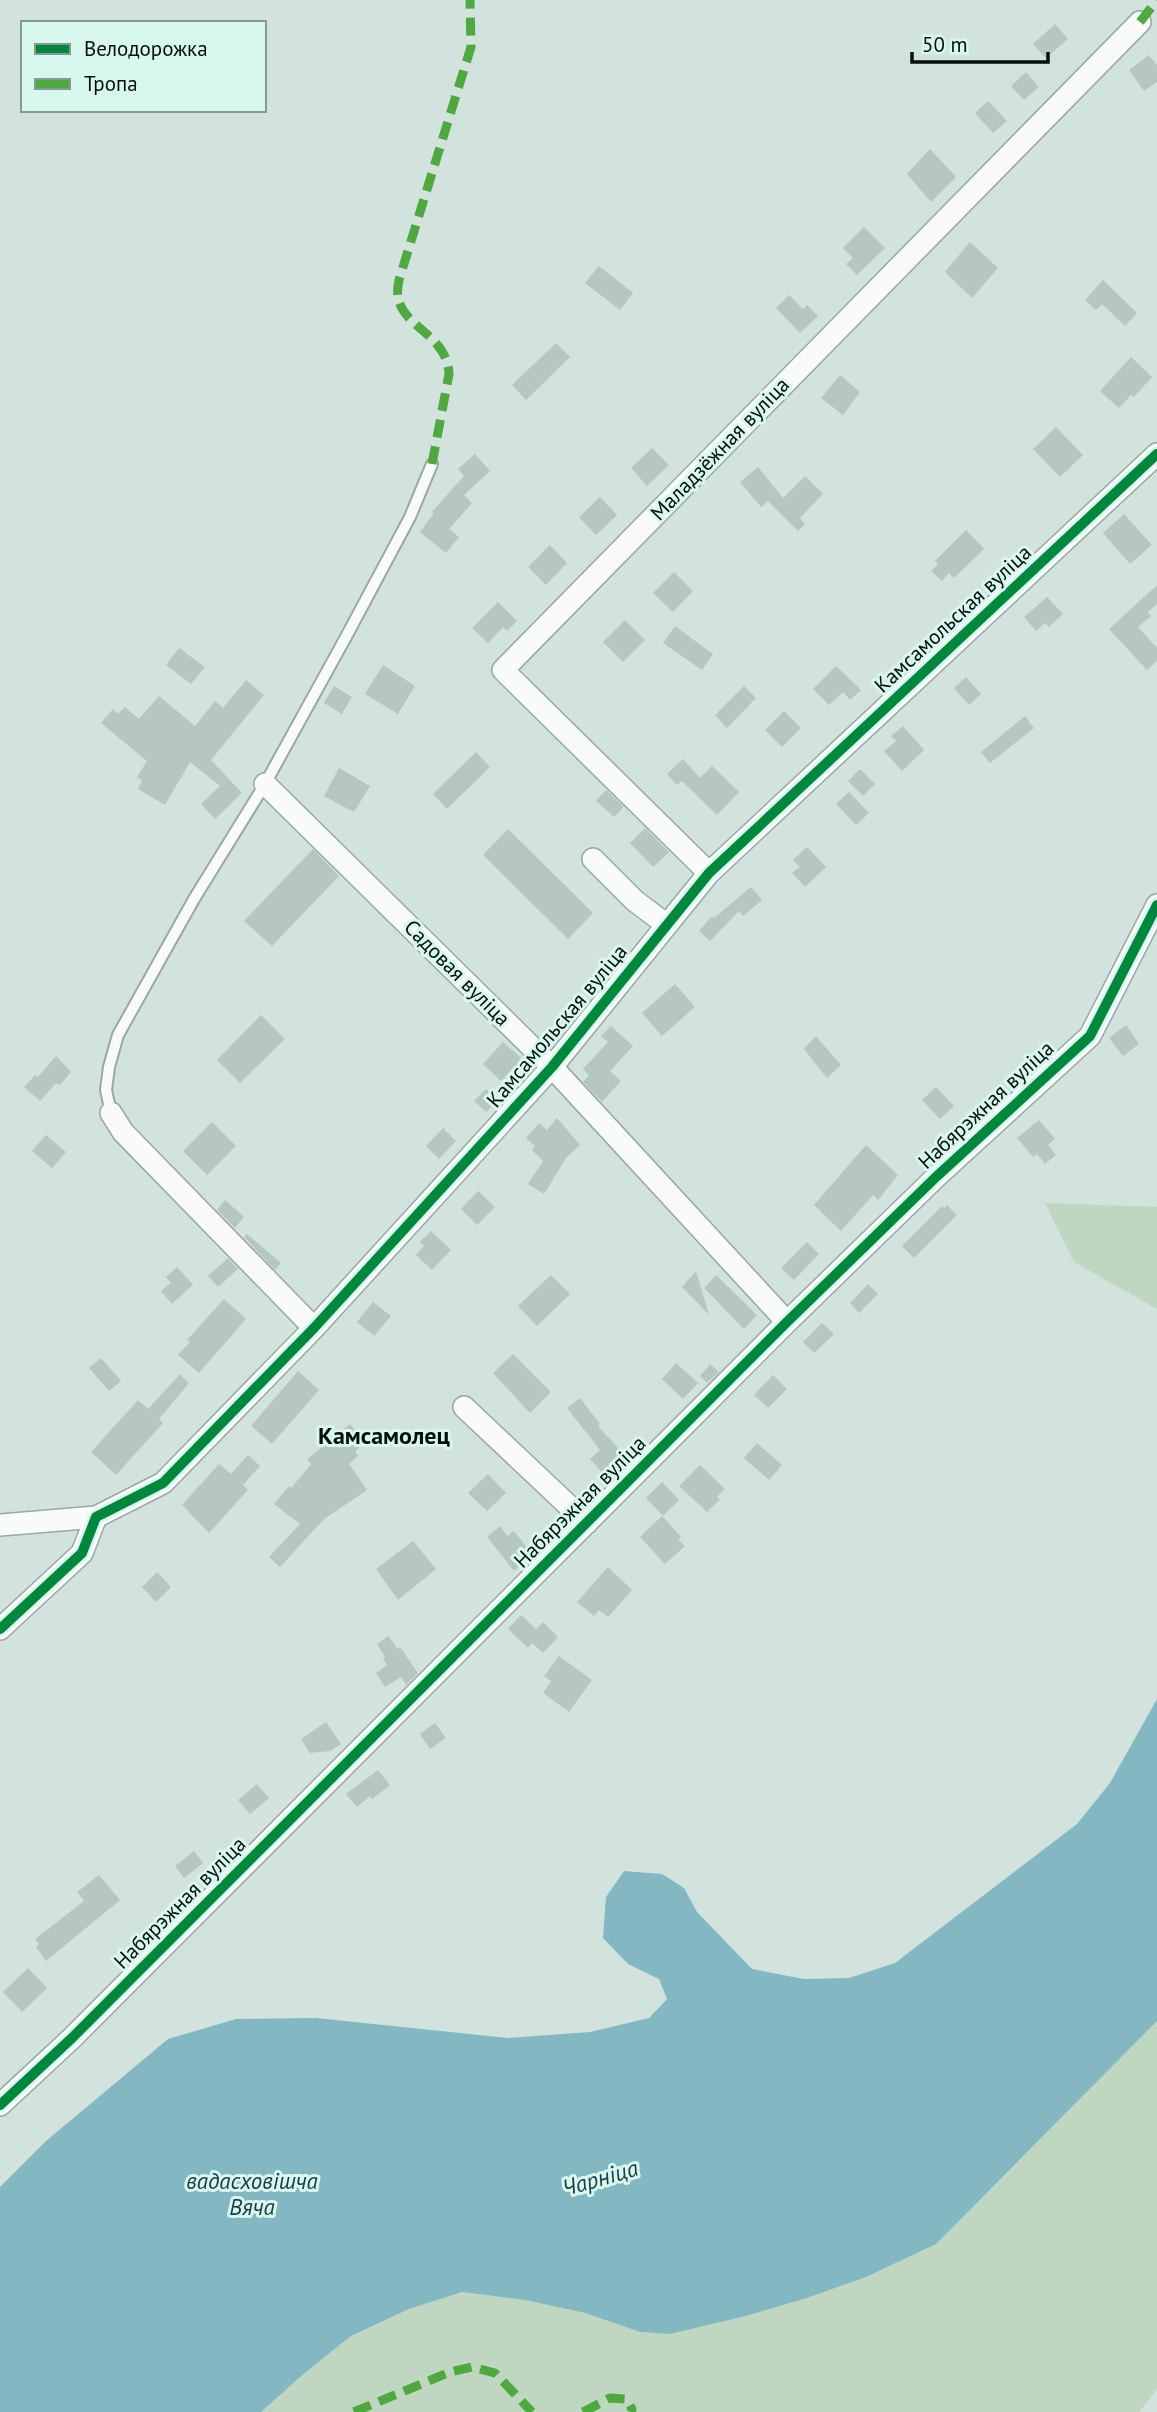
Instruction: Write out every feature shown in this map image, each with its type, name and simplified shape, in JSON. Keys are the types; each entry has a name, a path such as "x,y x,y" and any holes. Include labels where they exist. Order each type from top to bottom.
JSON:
{"street":[{"name":"Маладзёжная вуліца","path":"709,873 503,670 1140,22"},
{"name":"Камсамольская вуліца","path":"96,1517 163,1483 314,1328 552,1067 709,873 1157,454"},
{"name":"Садовая вуліца","path":"265,784 552,1067 787,1322"},
{"path":"593,859 635,901 667,925"},
{"name":"Набярэжная вуліца","path":"0,2105 72,2038 787,1322 936,1177 1090,1037 1157,905"},
{"path":"111,1114 123,1132 314,1328"},
{"path":"464,1406 587,1523"},
{"path":"0,1525 96,1517 82,1553 0,1629"}],"lane":[{"path":"111,1114 106,1090 118,1035 194,899 265,784 410,517 432,464"}],"green space":[{"path":"1045,1203 1157,1207 1157,1309 1074,1262"},
{"path":"1157,2021 1157,2389 1139,2412 261,2412 351,2336 409,2309 462,2292 525,2300 585,2313 640,2332 670,2334 746,2316 866,2277 936,2244"}],"water":[{"name":"вадасховішча Вяча","path":"1157,1699 1157,2021 936,2244 866,2277 807,2298 670,2334 640,2332 585,2313 525,2300 462,2292 409,2309 351,2336 261,2412 0,2412 0,2187 46,2141 168,2039 236,2019 316,2018 508,2038 590,2032 649,2018 667,1999 659,1979 628,1964 603,1938 606,1897 624,1871 662,1874 684,1888 697,1912 752,1969 804,1979 849,1978 895,1963 1077,1824 1110,1783"}],"building":[{"path":"1055,24 1068,39 1046,58 1033,44"},
{"path":"1149,55 1157,65 1157,82 1144,91 1129,70"},
{"path":"1026,72 1039,87 1024,100 1011,86"},
{"path":"988,101 1007,121 993,133 975,113"},
{"path":"930,149 956,177 931,202 907,174"},
{"path":"864,227 885,248 857,275 846,264 853,258 843,248"},
{"path":"970,242 998,268 972,298 945,272"},
{"path":"599,266 633,293 620,310 585,283"},
{"path":"1103,280 1137,313 1125,326 1102,304 1096,310 1085,300"},
{"path":"789,295 803,309 807,305 818,316 800,333 776,308"},
{"path":"556,343 570,357 526,400 512,385"},
{"path":"1131,357 1152,377 1134,397 1131,395 1119,408 1100,391"},
{"path":"840,375 860,392 843,415 821,398"},
{"path":"1056,427 1083,455 1060,477 1033,449"},
{"path":"652,448 669,465 647,486 631,468"},
{"path":"475,454 490,471 464,495 472,503 449,529 459,537 446,553 420,532 434,513 432,512 464,476 458,469"},
{"path":"758,467 783,498 805,476 823,494 800,518 805,524 798,531 768,501 761,507 740,482"},
{"path":"600,497 617,515 596,535 579,517"},
{"path":"1124,514 1152,545 1130,564 1103,533"},
{"path":"966,530 984,549 954,578 949,573 942,581 931,571 938,564 935,561"},
{"path":"550,545 567,563 546,585 528,567"},
{"path":"674,572 693,591 673,612 653,593"},
{"path":"1157,585 1157,604 1148,612 1151,616 1138,627 1157,648 1157,661 1147,670 1109,629"},
{"path":"1047,597 1063,614 1049,627 1045,623 1036,631 1024,617"},
{"path":"498,602 517,621 507,631 503,627 488,643 472,628"},
{"path":"625,620 645,640 623,662 603,642"},
{"path":"675,626 713,654 702,670 663,643"},
{"path":"179,648 205,667 191,684 166,665"},
{"path":"383,665 415,686 398,714 365,694"},
{"path":"836,666 861,690 850,700 843,692 829,705 813,689"},
{"path":"966,677 981,694 969,705 954,688"},
{"path":"246,680 264,695 211,760 242,793 215,819 201,804 220,786 190,762 165,805 138,789 142,781 137,777 147,761 101,723 113,709 118,714 125,707 139,719 159,696 195,726 215,701 223,708"},
{"path":"334,686 352,697 342,714 324,703"},
{"path":"744,686 756,698 727,728 715,715"},
{"path":"784,711 801,728 782,747 765,730"},
{"path":"1025,716 1034,728 990,763 981,752"},
{"path":"903,726 924,750 902,771 884,751 896,741 891,736"},
{"path":"476,752 490,767 447,809 433,794"},
{"path":"683,759 700,778 712,766 739,792 717,815 682,781 677,785 667,774"},
{"path":"339,768 370,786 354,812 324,796"},
{"path":"860,769 875,784 863,796 848,781"},
{"path":"606,790 624,807 614,817 596,801"},
{"path":"849,792 869,813 856,825 836,804"},
{"path":"645,828 669,852 653,867 630,843"},
{"path":"508,829 593,913 568,939 483,855"},
{"path":"807,847 826,867 805,887 792,873 800,867 793,860"},
{"path":"313,849 339,876 272,946 244,921"},
{"path":"751,887 762,900 743,916 739,911 710,941 699,931 712,916 714,918"},
{"path":"675,984 695,1007 662,1036 642,1013"},
{"path":"261,1015 285,1039 240,1083 217,1060"},
{"path":"1126,1025 1139,1044 1123,1056 1109,1038"},
{"path":"611,1026 633,1046 610,1071 621,1081 602,1102 583,1082 589,1075 583,1069 608,1042 601,1036"},
{"path":"816,1036 841,1065 827,1078 804,1049"},
{"path":"503,1042 522,1059 501,1081 483,1064"},
{"path":"56,1056 71,1072 60,1085 56,1083 40,1101 24,1087 35,1075 38,1077"},
{"path":"936,1087 954,1106 940,1119 922,1100"},
{"path":"486,1089 498,1100 486,1112 474,1101"},
{"path":"557,1118 580,1145 566,1158 544,1194 528,1184 543,1161 532,1150 535,1146 526,1138 539,1123 547,1130"},
{"path":"1039,1120 1055,1139 1048,1145 1056,1155 1045,1164 1037,1154 1033,1157 1017,1138"},
{"path":"212,1122 236,1146 207,1175 183,1151"},
{"path":"443,1128 456,1141 439,1159 426,1146"},
{"path":"46,1135 66,1152 52,1168 32,1151"},
{"path":"866,1145 898,1175 878,1200 873,1195 841,1231 814,1205"},
{"path":"478,1191 495,1207 477,1225 461,1209"},
{"path":"225,1200 244,1217 235,1228 217,1210"},
{"path":"947,1205 957,1215 914,1258 902,1246 942,1206 944,1208"},
{"path":"431,1231 451,1250 432,1270 416,1255 424,1246 420,1242"},
{"path":"247,1234 281,1263 275,1270 244,1237"},
{"path":"807,1242 819,1254 794,1280 781,1268"},
{"path":"228,1258 238,1269 218,1287 208,1276"},
{"path":"177,1267 193,1285 172,1304 161,1291 171,1283 166,1277"},
{"path":"696,1271 709,1315 682,1287"},
{"path":"551,1275 570,1294 537,1326 518,1306"},
{"path":"716,1275 757,1315 744,1329 704,1288"},
{"path":"868,1284 878,1294 859,1313 850,1303"},
{"path":"224,1299 246,1319 199,1373 178,1355 190,1342 187,1340"},
{"path":"373,1302 391,1316 374,1336 357,1322"},
{"path":"822,1323 834,1334 814,1353 803,1342"},
{"path":"513,1354 551,1392 530,1413 493,1373"},
{"path":"101,1358 121,1381 109,1391 89,1368"},
{"path":"676,1363 698,1383 683,1399 662,1379"},
{"path":"710,1364 719,1372 707,1383 700,1376"},
{"path":"298,1371 319,1390 272,1444 251,1426"},
{"path":"180,1374 189,1383 159,1419 163,1423 116,1475 91,1452 138,1400 148,1409"},
{"path":"773,1375 787,1389 768,1408 754,1395"},
{"path":"580,1398 600,1424 598,1426 627,1458 606,1477 590,1459 600,1450 567,1408"},
{"path":"350,1424 365,1443 355,1451 358,1456 349,1464 367,1490 323,1520 280,1567 269,1557 300,1524 274,1504 311,1464 307,1459"},
{"path":"757,1443 782,1465 769,1480 744,1458"},
{"path":"248,1455 260,1466 243,1485 248,1490 209,1533 182,1505 219,1464 231,1474"},
{"path":"700,1465 725,1489 717,1497 720,1499 707,1512 679,1486"},
{"path":"488,1474 506,1493 487,1511 468,1493"},
{"path":"662,1482 679,1500 663,1516 646,1498"},
{"path":"662,1516 681,1537 678,1539 685,1546 665,1564 640,1537"},
{"path":"500,1526 507,1536 514,1531 533,1555 514,1571 487,1537"},
{"path":"413,1541 436,1569 398,1600 376,1569"},
{"path":"608,1567 632,1590 608,1617 599,1610 594,1616 577,1602"},
{"path":"157,1572 171,1587 156,1602 142,1587"},
{"path":"521,1615 536,1629 543,1622 558,1637 543,1653 532,1643 528,1648 508,1629"},
{"path":"388,1636 398,1649 400,1647 418,1673 406,1685 401,1677 385,1687 376,1673 387,1665 377,1644"},
{"path":"559,1656 592,1680 569,1712 543,1693 551,1681 544,1676"},
{"path":"326,1722 341,1744 330,1751 310,1753 301,1739"},
{"path":"435,1723 446,1738 430,1749 420,1734"},
{"path":"378,1770 390,1785 357,1807 346,1794"},
{"path":"257,1784 269,1798 250,1814 238,1800"},
{"path":"194,1851 203,1863 184,1878 175,1866"},
{"path":"99,1875 120,1900 46,1961 36,1947 39,1944 35,1939 84,1901 77,1892"},
{"path":"28,1968 47,1988 22,2012 3,1992"}],"marked path":[{"path":"432,464 449,374 441,349 402,308 398,288 471,47 470,0"},
{"path":"1140,22 1157,0"},
{"path":"354,2412 450,2372 472,2367 495,2373 532,2412"},
{"path":"583,2412 610,2398 626,2399 631,2412"}],"cycle path":[{"path":"0,1629 82,1553 96,1517 163,1483 314,1328 552,1067 709,873 1157,454"},
{"path":"0,2105 72,2038 787,1322 936,1177 1090,1036 1157,905"}],"district":[{"name":"Камсамолец","path":"384,1436"}],"water label":[{"name":"Чарніца","path":"600,2178"}]}
